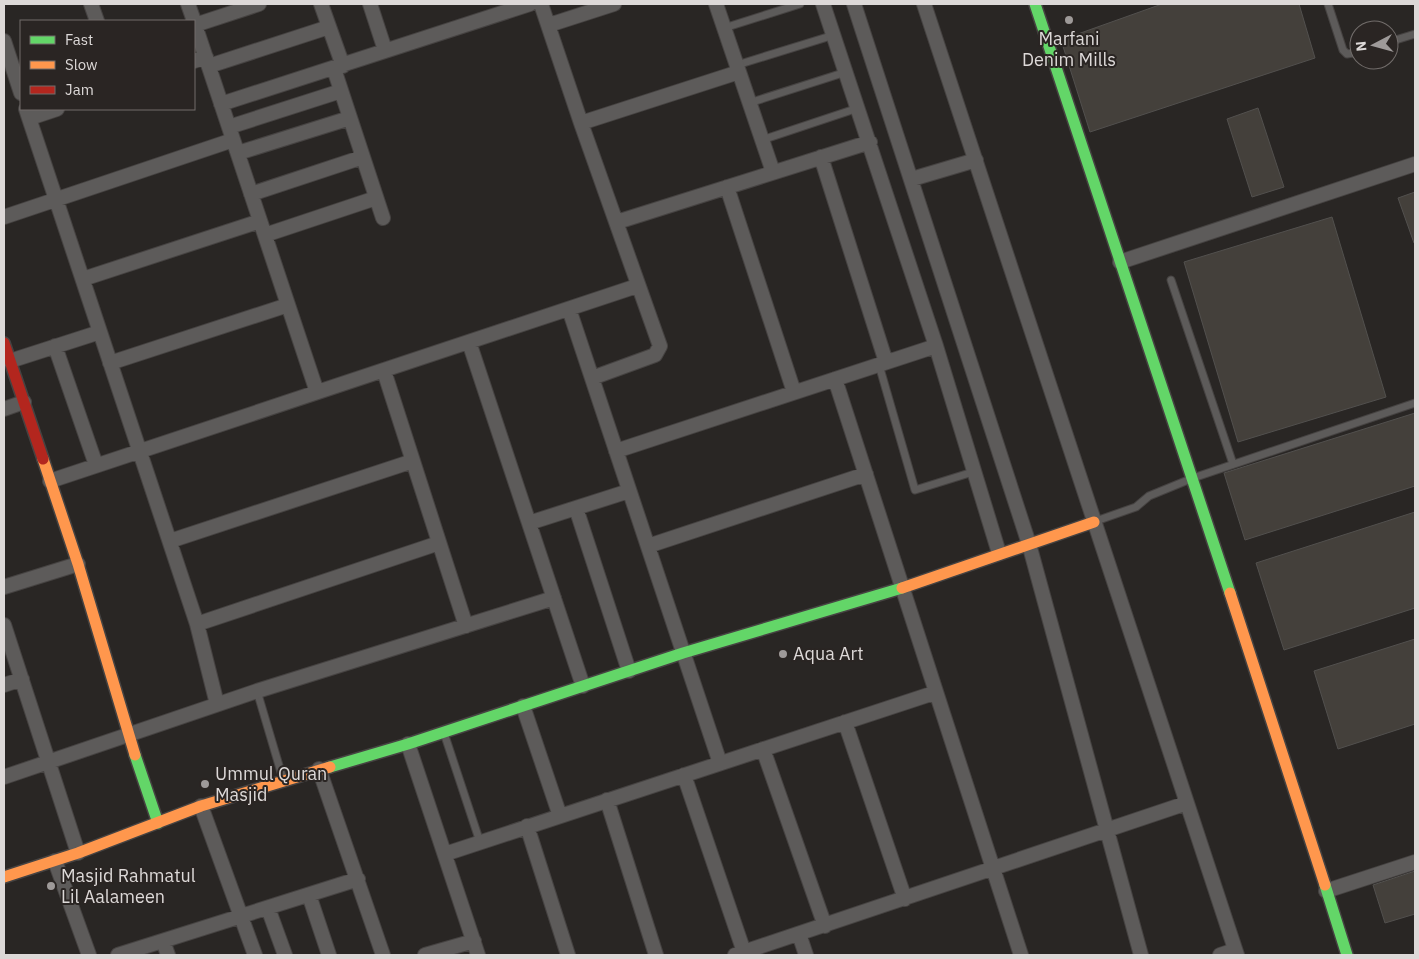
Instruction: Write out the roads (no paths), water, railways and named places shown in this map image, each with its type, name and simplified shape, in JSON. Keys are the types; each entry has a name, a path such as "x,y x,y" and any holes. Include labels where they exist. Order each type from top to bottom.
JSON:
{"street":[{"path":"91,4 97,20"},
{"path":"188,4 193,20"},
{"path":"195,23 259,4"},
{"path":"321,4 329,27 341,91 383,218"},
{"path":"370,4 385,50"},
{"path":"221,104 530,4"},
{"path":"541,4 580,123 660,346 656,355 592,378"},
{"path":"548,25 614,4"},
{"path":"716,4 773,172"},
{"path":"823,4 936,346 976,471 999,553"},
{"path":"854,4 1029,544 1141,955"},
{"path":"924,4 1236,953 1220,955"},
{"path":"1035,4 1193,478 1347,955"},
{"path":"195,27 203,62 221,104 318,392"},
{"path":"203,62 329,27"},
{"path":"4,41 20,90"},
{"path":"580,123 738,68"},
{"path":"4,217 233,140 341,91"},
{"path":"51,110 28,114 197,624 217,704"},
{"path":"233,140 350,118"},
{"path":"616,222 870,142"},
{"path":"251,194 363,157"},
{"path":"821,157 882,363"},
{"path":"912,179 976,160"},
{"path":"1120,262 1415,164"},
{"path":"727,187 794,392"},
{"path":"265,235 376,198"},
{"path":"83,278 260,221"},
{"path":"50,481 637,286"},
{"path":"110,363 288,305"},
{"path":"569,309 720,763"},
{"path":"10,361 100,332"},
{"path":"469,342 583,686"},
{"path":"4,343 78,564 128,734 158,823"},
{"path":"55,346 96,465"},
{"path":"616,451 936,346"},
{"path":"384,371 466,626"},
{"path":"835,379 934,693 1021,955"},
{"path":"4,409 24,402"},
{"path":"170,541 413,461"},
{"path":"648,546 866,474"},
{"path":"529,523 629,491"},
{"path":"576,508 628,672"},
{"path":"4,877 78,853 201,806 319,769 408,744 683,653 901,588 1094,522"},
{"path":"197,624 439,543"},
{"path":"4,587 78,564"},
{"path":"4,776 257,691 554,598"},
{"path":"4,625 78,853"},
{"path":"4,685 22,679"},
{"path":"444,854 934,693"},
{"path":"523,706 560,816"},
{"path":"845,722 905,899"},
{"path":"408,744 478,955"},
{"path":"763,749 825,926"},
{"path":"319,769 383,955"},
{"path":"684,775 739,954 993,870 1187,803"},
{"path":"607,800 656,955"},
{"path":"201,806 255,955"},
{"path":"527,826 568,955"},
{"path":"55,861 89,955"},
{"path":"1326,891 1415,862"},
{"path":"118,955 358,879"},
{"path":"308,895 328,955"},
{"path":"268,908 284,955"},
{"path":"799,934 806,955"},
{"path":"163,941 168,955"},
{"path":"425,955 474,941"}],"lane":[{"path":"724,28 800,4"},
{"path":"1328,4 1343,50 1349,54"},
{"path":"1399,39 1415,34"},
{"path":"738,68 834,35"},
{"path":"749,103 846,72"},
{"path":"762,140 858,108"},
{"path":"1171,280 1233,464"},
{"path":"882,363 915,490 976,471"},
{"path":"1094,522 1136,507 1149,496 1193,478 1415,403"},
{"path":"257,691 283,780"},
{"path":"444,732 480,842"}],"place":[{"name":"Marfani Denim Mills","path":"1069,20"},
{"name":"Aqua Art","path":"783,654"},
{"name":"Ummul Quran Masjid","path":"205,784"},
{"name":"Masjid Rahmatul Lil Aalameen","path":"51,886"}]}
